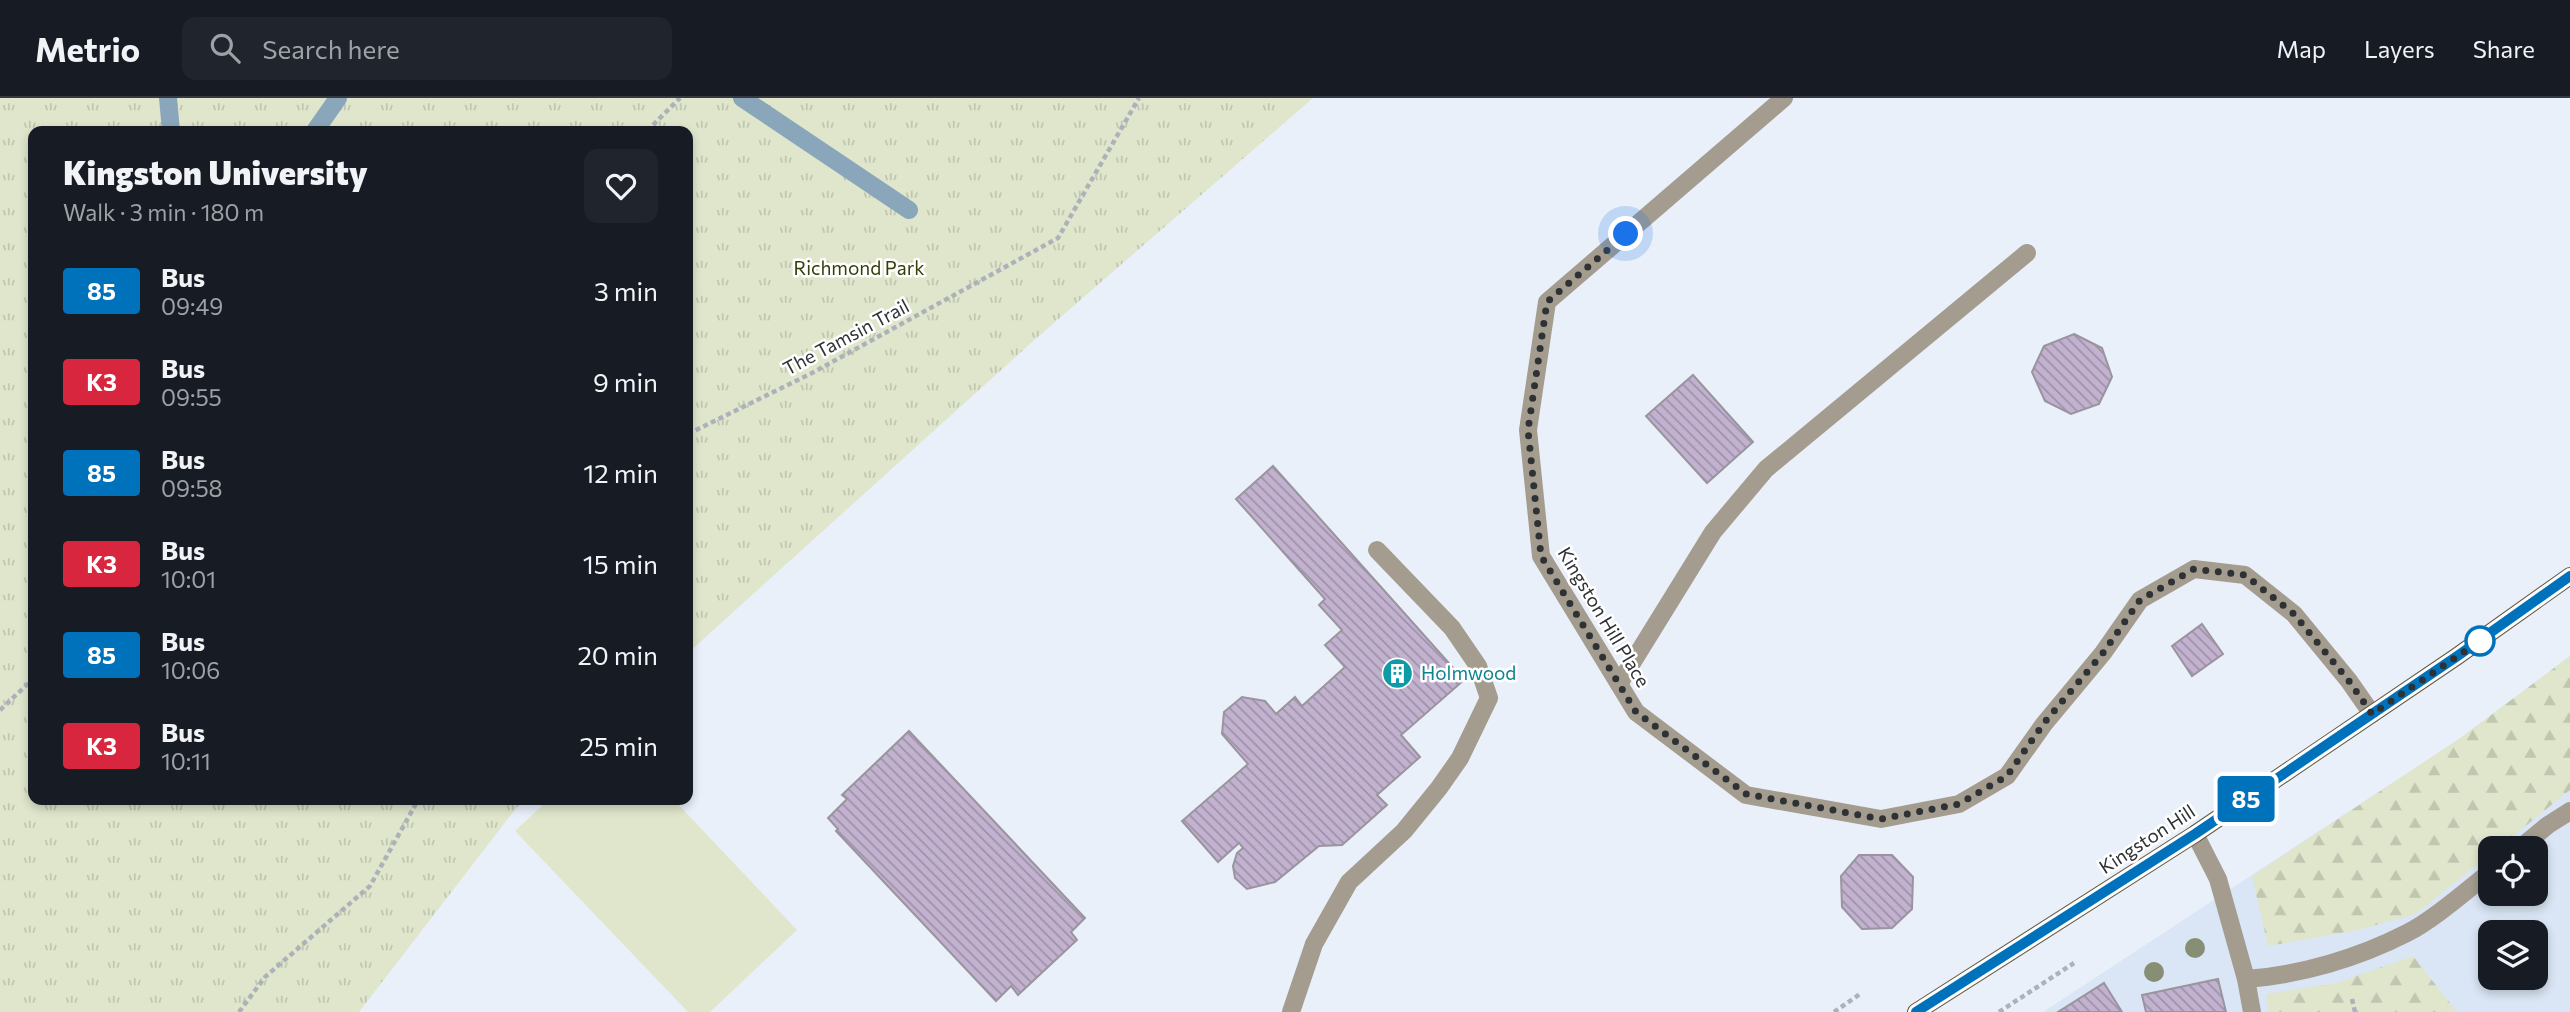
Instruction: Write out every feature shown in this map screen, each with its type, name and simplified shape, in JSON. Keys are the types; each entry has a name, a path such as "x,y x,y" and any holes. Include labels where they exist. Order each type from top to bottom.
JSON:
{"main road":[{"name":"Kingston Hill","path":"1916,1012 2195,834 2570,576"}],"street":[{"name":"Kingston Hill Place","path":"1784,98 1547,302 1528,430 1541,556 1636,712 1746,794 1881,819 1959,804 2007,776 2044,723 2103,653 2140,600 2194,569 2245,575 2294,614 2349,681 2372,714"},
{"path":"1619,684 1713,532 1766,469 2027,253"},
{"path":"1291,1012 1314,944 1349,882 1404,831 1439,788 1460,758 1489,698 1478,666 1452,628 1377,550"},
{"path":"2535,836 2570,811"},
{"path":"2195,834 2218,879 2246,979 2252,1012"},
{"path":"2246,979 2279,977 2341,960 2409,933 2478,881"}],"path":[{"path":"652,126 680,98"},
{"name":"The Tamsin Trail","path":"693,432 812,373 1058,238 1139,98"},
{"path":"0,710 28,684"},
{"path":"239,1012 265,977 370,886 415,805"},
{"path":"1834,1012 1860,994"}],"shaded area":[{"path":"2570,656 2570,1012 2043,1012 2459,739"}],"green space":[{"name":"Richmond Park","path":"0,98 1313,98 1032,342 693,648 693,126 28,126 28,805 519,805 359,1012 0,1012"},
{"path":"2570,656 2570,790 2513,836 2478,836 2478,864 2416,914 2358,930 2268,946 2252,876 2459,739"},
{"path":"543,805 679,805 797,930 710,1012 688,1012 515,831"},
{"path":"2413,956 2457,1012 2269,1012 2266,994 2336,983"}],"building":[{"path":"2074,334 2102,348 2112,377 2099,404 2071,414 2045,401 2032,372 2044,346"},
{"path":"1693,375 1753,442 1707,483 1646,416"},
{"name":"Holmwood","path":"1273,466 1464,680 1401,735 1420,757 1377,795 1387,805 1342,845 1319,846 1275,882 1247,889 1235,878 1233,866 1237,853 1243,848 1239,843 1218,862 1182,821 1248,764 1222,734 1224,712 1242,697 1265,701 1276,714 1295,697 1302,706 1345,667 1325,645 1342,630 1319,605 1325,599 1236,499"},
{"path":"2202,624 2223,654 2192,676 2172,646"},
{"path":"909,731 1085,918 1071,932 1077,940 1018,995 1011,986 996,1001 836,831 838,829 828,818 847,799 842,795"},
{"path":"1859,855 1892,855 1913,877 1912,909 1892,928 1862,929 1842,907 1841,876"},
{"path":"2218,979 2226,1012 2146,1012 2142,995"},
{"path":"2104,983 2122,1012 2058,1012"}],"waterway":[{"path":"168,98 171,126"},
{"path":"318,126 338,98"},
{"path":"742,98 909,210"}],"bus line":[{"name":"85","path":"1916,1012 2195,834 2456,657 2570,576"}],"place":[{"name":"Holmwood","path":"1398,673"}],"route":[{"path":"1626,234 1547,302 1528,430 1541,556 1636,712 1746,794 1881,819 1959,804 2007,776 2044,723 2103,653 2140,600 2194,569 2245,575 2294,614 2349,681 2372,714 2480,641"}]}
